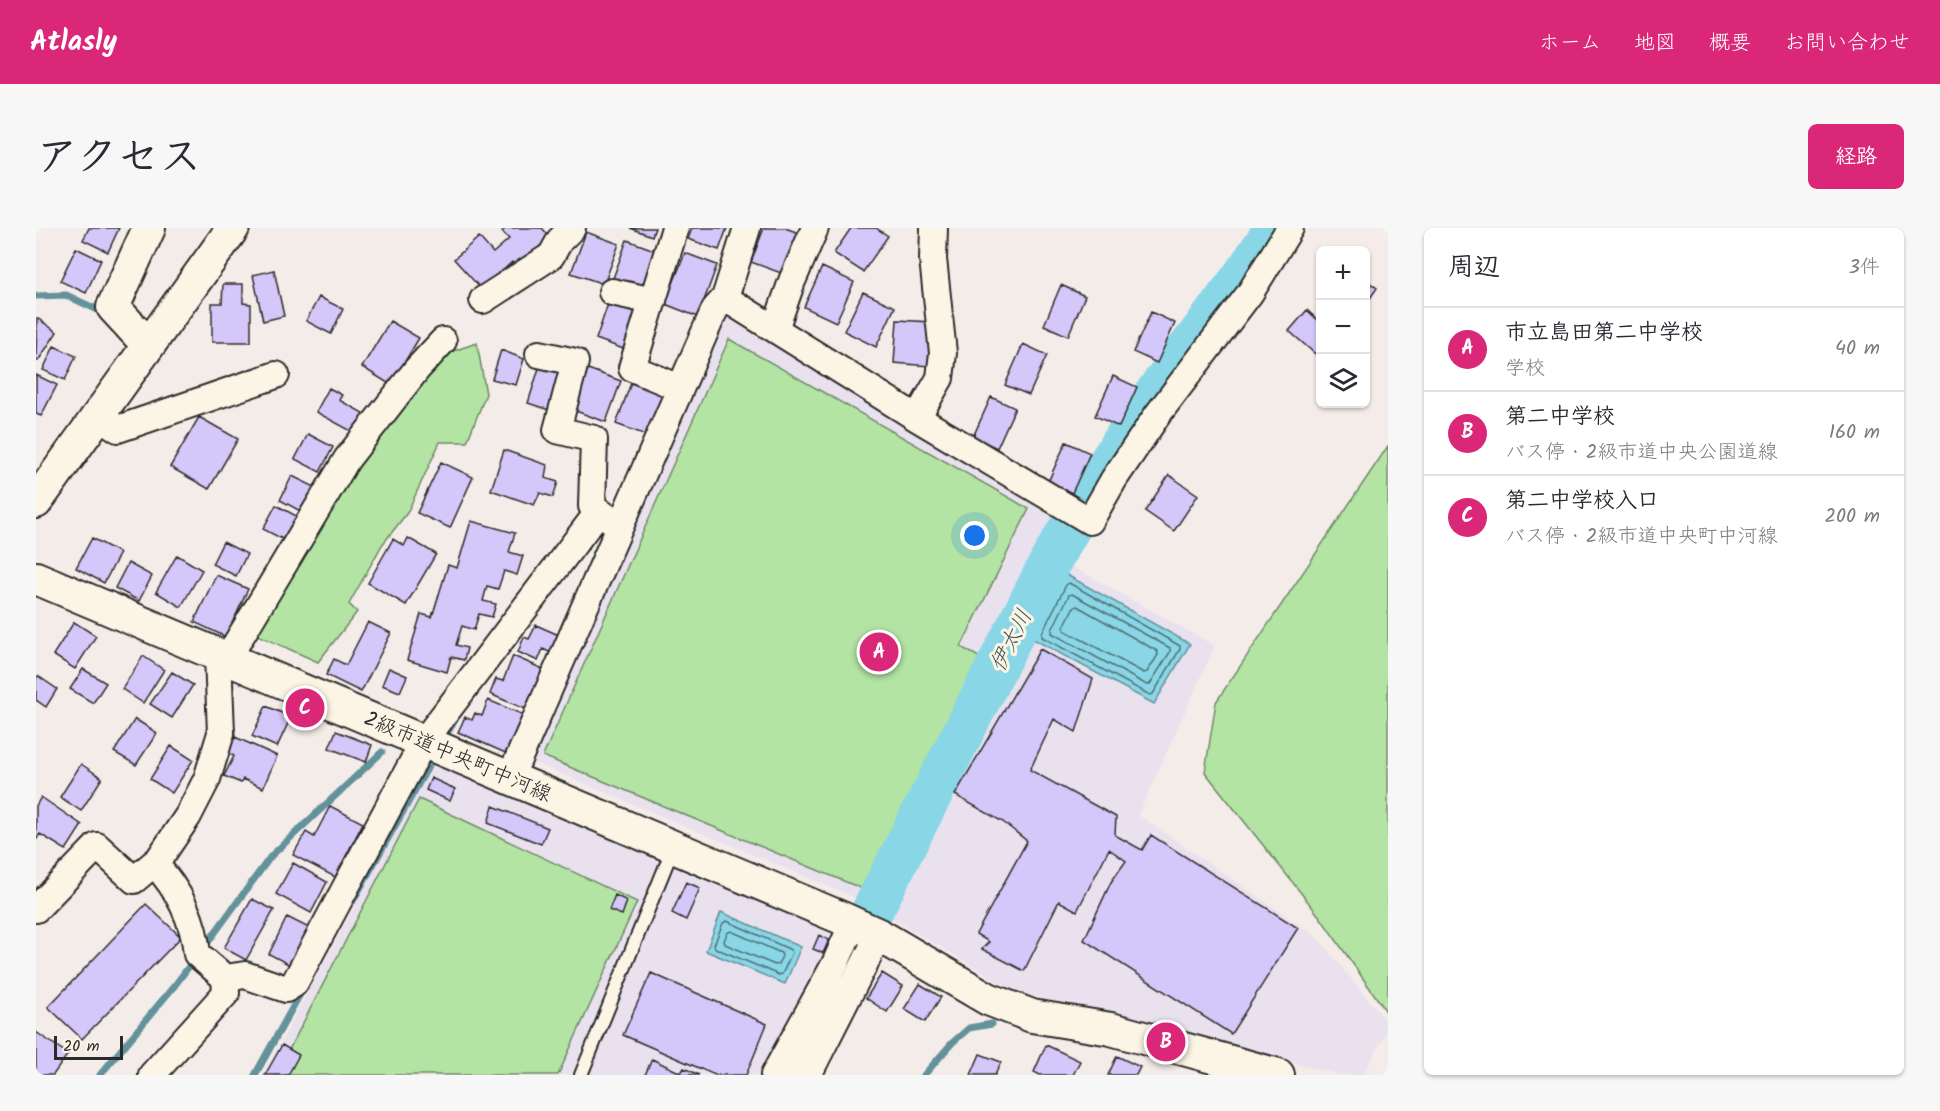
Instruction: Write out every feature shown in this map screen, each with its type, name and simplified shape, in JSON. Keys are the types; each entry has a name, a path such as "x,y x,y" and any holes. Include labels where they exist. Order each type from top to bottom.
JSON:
{"street":[{"path":"148,228 113,307 148,345"},
{"path":"36,502 233,228"},
{"path":"483,300 551,256 560,240 572,228"},
{"path":"675,228 632,368 680,387"},
{"path":"510,778 680,387 715,309 725,298 747,228"},
{"path":"775,329 792,281 815,228"},
{"path":"917,418 940,378 943,353 933,259 934,228"},
{"path":"725,298 917,418 1090,521 1114,479 1158,414 1250,293 1290,228"},
{"path":"612,292 652,301"},
{"path":"36,909 97,846 134,880 159,859 188,816 207,779 221,733 223,657 347,459 417,369 443,341"},
{"path":"538,354 574,362 557,430 594,439 592,506 620,526"},
{"path":"98,415 118,429 276,375"},
{"path":"225,978 245,975 286,988 294,984 424,741 599,511"},
{"name":"2級市道中央町中河線","path":"36,579 674,847 865,933 988,999 1032,1017 1112,1029 1278,1075"},
{"path":"152,865 169,879 195,931 197,954 225,978 226,993 152,1075"},
{"path":"774,1075 835,964 865,933"},
{"path":"791,1075 865,933"},
{"path":"808,1075 865,933"}],"lane":[{"path":"581,1075 674,847"}],"shaded area":[{"path":"727,313 1061,517 1046,552 1215,646 1138,815 1317,937 1388,1023 1388,1029 1363,1075 1340,1075 1014,991 865,902 530,761"},
{"path":"432,763 834,935 765,1075 263,1075"}],"green space":[{"path":"729,339 1029,509 961,647 984,660 870,892 543,756"},
{"path":"477,343 486,394 467,442 440,442 407,513 382,545 349,604 357,612 318,662 255,634 374,436 441,355"},
{"path":"1388,446 1388,1014 1320,917 1205,772 1216,702"},
{"path":"419,799 637,902 558,1075 276,1075"}],"water":[{"path":"1065,574 1190,644 1154,704 1033,639"},
{"path":"721,912 801,947 785,984 706,951"}],"building":[{"path":"89,228 119,228 108,252 83,240"},
{"path":"506,228 542,228 550,237 517,267 512,262 482,290 454,259 479,237 493,253 509,239 502,232"},
{"path":"630,228 655,228 652,236"},
{"path":"692,228 727,228 719,250 688,239"},
{"path":"764,228 785,228 799,233 784,274 751,262"},
{"path":"851,228 876,228 888,236 863,272 834,253"},
{"path":"586,232 619,244 604,284 571,273"},
{"path":"627,240 660,252 645,293 612,281"},
{"path":"76,248 101,260 86,293 60,281"},
{"path":"685,253 717,265 698,317 665,304"},
{"path":"822,267 854,282 836,322 804,307"},
{"path":"274,270 284,316 263,321 253,275"},
{"path":"1370,283 1377,288 1370,298"},
{"path":"223,284 243,284 243,303 251,304 251,342 212,342 212,303 222,303"},
{"path":"1061,285 1085,296 1068,336 1044,325"},
{"path":"863,292 895,307 876,347 844,331"},
{"path":"319,297 343,309 331,334 306,321"},
{"path":"610,298 643,310 629,351 596,339"},
{"path":"1307,310 1316,318 1316,355 1289,331"},
{"path":"1151,312 1175,323 1157,363 1133,352"},
{"path":"37,318 57,332 38,361 36,360"},
{"path":"897,320 932,322 929,366 894,363"},
{"path":"390,321 419,338 391,385 362,367"},
{"path":"1023,344 1047,355 1029,395 1005,385"},
{"path":"54,346 76,356 65,380 43,370"},
{"path":"501,350 524,359 516,385 492,379"},
{"path":"540,365 564,373 552,411 528,403"},
{"path":"588,369 621,381 606,422 573,410"},
{"path":"36,375 57,385 41,416 36,414"},
{"path":"1113,376 1137,387 1119,427 1095,416"},
{"path":"631,383 664,395 649,436 616,424"},
{"path":"329,388 342,395 339,400 363,413 353,432 316,412"},
{"path":"991,397 1015,408 997,448 973,437"},
{"path":"199,417 238,439 209,489 170,467"},
{"path":"308,434 333,447 320,472 295,459"},
{"path":"1066,442 1090,453 1072,493 1048,482"},
{"path":"504,450 547,465 545,478 558,482 553,497 540,493 534,505 491,490"},
{"path":"441,462 473,477 450,528 417,513"},
{"path":"1169,475 1198,495 1174,531 1145,511"},
{"path":"292,476 317,488 304,513 280,500"},
{"path":"276,505 300,518 288,542 263,529"},
{"path":"471,521 515,533 509,552 523,556 517,575 504,571 498,589 487,586 483,601 496,604 492,617 479,614 474,630 462,626 456,645 467,648 464,660 451,657 447,672 407,660 421,614 432,617 448,565 457,568"},
{"path":"92,538 120,553 104,583 76,568"},
{"path":"408,538 436,554 406,605 368,583 393,539 404,546"},
{"path":"223,542 247,554 236,576 212,564"},
{"path":"177,555 202,570 181,607 156,592"},
{"path":"128,563 152,576 139,601 115,588"},
{"path":"216,575 248,589 226,637 194,622"},
{"path":"74,622 96,636 75,669 53,655"},
{"path":"368,622 391,633 361,692 326,675 334,659 346,665"},
{"path":"536,625 561,636 553,654 543,649 538,661 518,652 524,637 529,639"},
{"path":"1040,649 1093,679 1076,732 1054,719 1030,770 1116,817 1115,835 1142,850 1151,835 1298,928 1231,1034 1084,940 1111,882 1126,861 1109,849 1077,911 1059,901 1024,971 982,949 989,942 976,934 1027,841 1003,822 955,795"},
{"path":"143,656 164,670 143,703 122,689"},
{"path":"513,656 543,669 525,709 490,694 496,679 503,681"},
{"path":"389,668 407,676 400,692 382,685"},
{"path":"83,669 106,683 93,703 70,689"},
{"path":"172,672 193,685 172,718 150,704"},
{"path":"38,676 57,689 46,707 36,700 36,678"},
{"path":"488,700 526,716 510,755 458,732 465,717 472,720 475,713 482,716"},
{"path":"266,706 291,717 277,747 252,736"},
{"path":"135,719 157,733 136,765 114,752"},
{"path":"336,731 372,745 366,762 329,748"},
{"path":"235,737 277,756 263,788 243,779 241,783 224,776 234,756 228,753"},
{"path":"171,746 193,760 172,793 150,779"},
{"path":"81,764 102,778 81,811 60,797"},
{"path":"431,778 455,789 450,801 426,790"},
{"path":"41,797 82,825 66,850 40,834 36,840 36,806"},
{"path":"330,806 363,823 335,877 293,855 306,832 314,837"},
{"path":"493,806 548,828 541,844 488,823"},
{"path":"293,863 327,882 311,913 276,894"},
{"path":"686,882 700,888 686,920 672,913"},
{"path":"615,895 627,901 622,915 609,910"},
{"path":"252,899 274,910 246,960 224,948"},
{"path":"146,904 181,937 82,1039 48,1007"},
{"path":"287,917 309,928 290,965 269,954"},
{"path":"819,935 829,940 823,953 813,949"},
{"path":"651,973 767,1024 746,1075 715,1075 623,1035"},
{"path":"882,973 903,986 887,1012 866,998"},
{"path":"920,984 941,997 925,1022 904,1009"},
{"path":"36,1032 68,1054 53,1075 36,1075"},
{"path":"282,1045 299,1055 288,1075 265,1075"},
{"path":"1046,1045 1080,1061 1073,1075 1040,1075 1034,1072"},
{"path":"980,1054 1001,1062 995,1075 971,1075"},
{"path":"1117,1056 1140,1067 1136,1075 1108,1075"},
{"path":"652,1059 681,1073 684,1068 699,1075 645,1075"}],"waterway":[{"name":"伊太川","path":"844,966 1050,562 1072,524 1105,468 1141,414 1260,252 1275,228"},
{"path":"36,296 66,295 98,310"},
{"path":"442,742 455,720"},
{"path":"203,949 271,856 382,752"},
{"path":"353,901 435,754"},
{"path":"100,1075 196,957"},
{"path":"255,1075 299,996"},
{"path":"924,1075 952,1043 969,1028 992,1024"}],"place":[{"name":"市立島田第二中学校","path":"879,652"},
{"name":"第二中学校入口","path":"305,708"},
{"name":"第二中学校","path":"1166,1042"}]}
